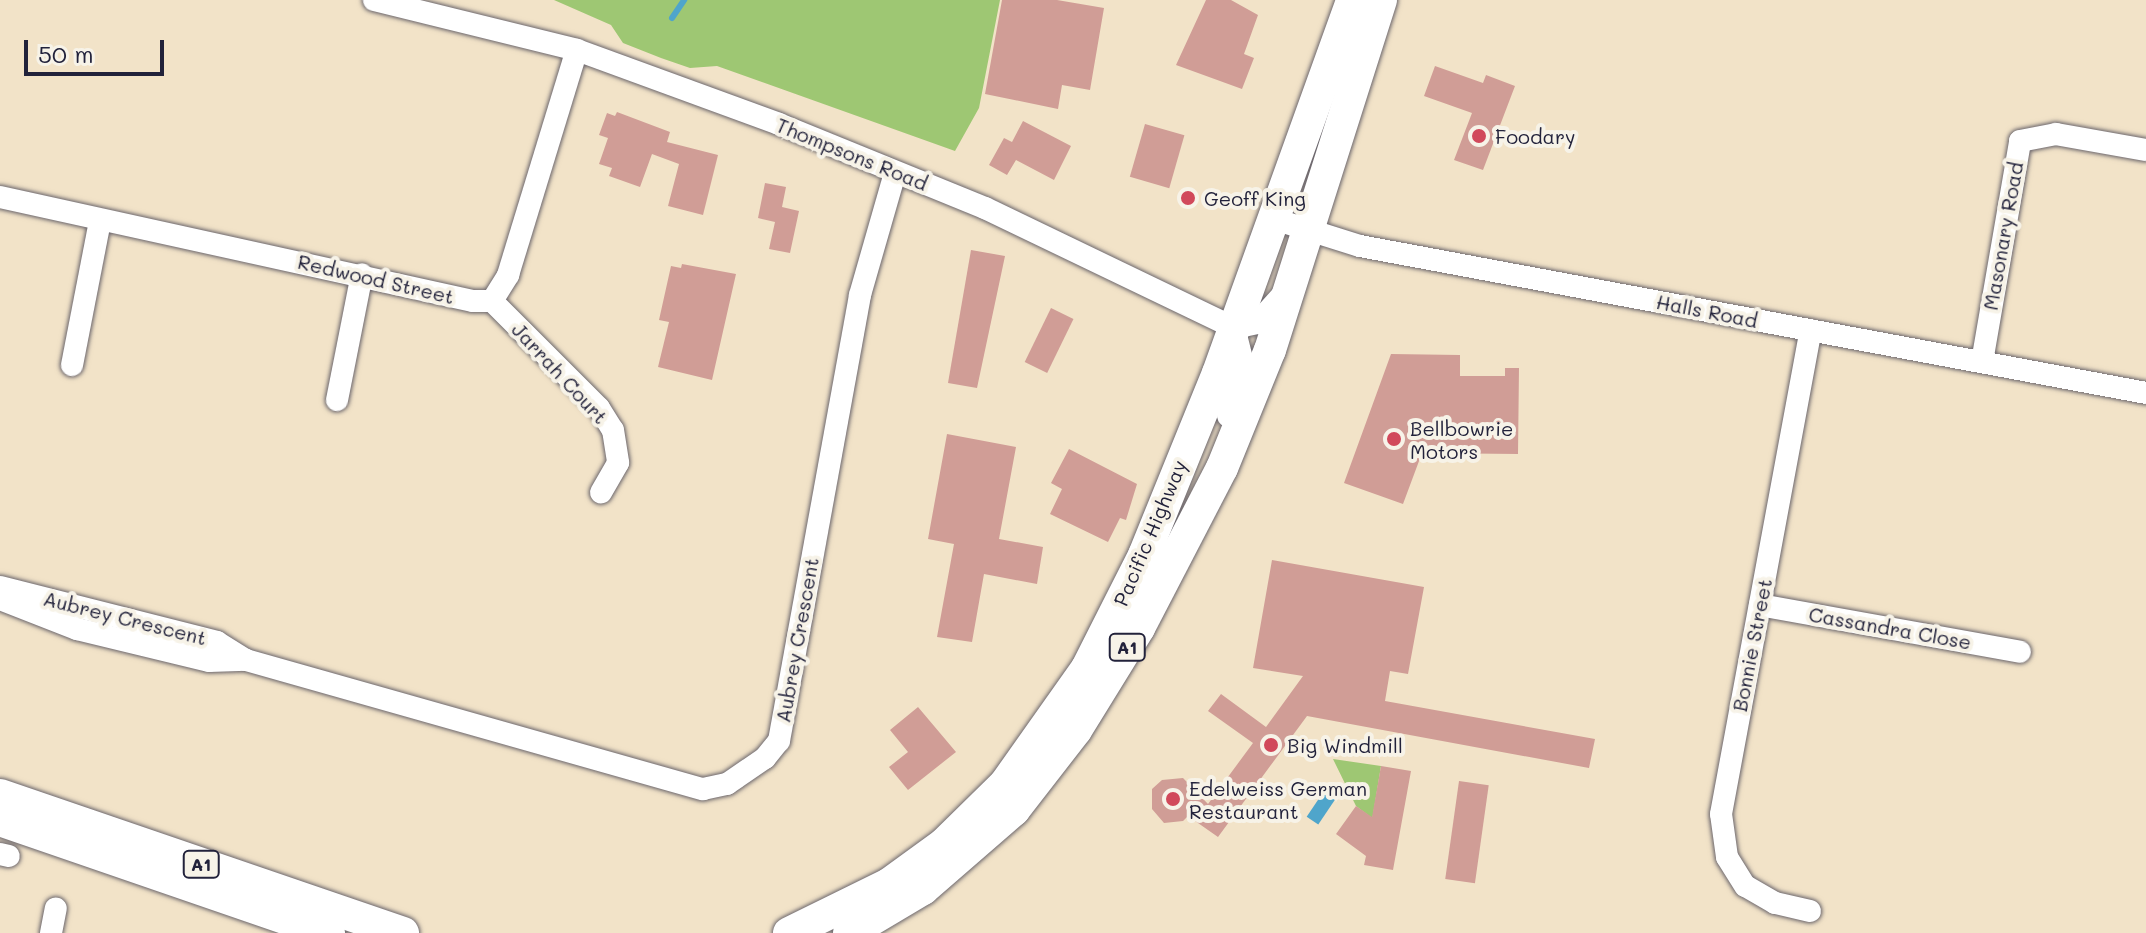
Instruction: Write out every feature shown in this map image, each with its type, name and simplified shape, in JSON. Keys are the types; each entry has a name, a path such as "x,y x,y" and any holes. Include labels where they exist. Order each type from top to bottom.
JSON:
{"highway":[{"name":"Pacific Highway","path":"789,933 858,902 925,858 988,802 1033,748 1087,668 1125,597 1234,328 1271,218 1352,0"},
{"name":"Pacific Highway","path":"849,933 936,880 1030,792 1139,628 1211,491 1296,279 1381,0"},
{"name":"A1","path":"0,795 403,933"},
{"name":"A1","path":"0,820 329,933"}],"street":[{"name":"Thompsons Road","path":"379,1 577,50 985,208 1234,328"},
{"path":"492,301 508,275 577,50"},
{"name":"Masonary Road","path":"1982,362 2020,141 2056,134 2146,150"},
{"name":"Aubrey Crescent","path":"0,587 217,642 246,660 703,789 748,772 779,741 860,295 895,173"},
{"name":"Redwood Street","path":"0,197 100,221 362,274 473,301 492,301"},
{"name":"Halls Road","path":"1271,218 1360,246 2146,393"},
{"path":"72,365 100,221"},
{"path":"337,400 362,274"},
{"path":"1234,328 1257,323 1296,279"},
{"name":"Jarrah Court","path":"492,301 599,408 613,430 618,463 601,492"},
{"name":"Pacific Highway","path":"1211,491 1242,371 1234,328"},
{"name":"Bonnie Street","path":"1810,911 1775,903 1745,886 1721,837 1723,791 1811,330"},
{"name":"Aubrey Crescent","path":"0,599 77,629 209,661 246,660"},
{"name":"Cassandra Close","path":"1760,605 2020,652"},
{"path":"51,933 56,908"}],"green space":[{"path":"554,0 1000,0 979,108 955,151 717,66 690,68 661,58 623,43 611,25"},
{"path":"1333,759 1381,766 1371,827 1368,815 1356,806"}],"water":[{"path":"1324,791 1336,799 1318,825 1307,817"}],"building":[{"path":"1002,0 1057,0 1104,8 1090,90 1062,85 1058,109 985,94"},
{"path":"1206,0 1231,0 1258,15 1244,54 1254,58 1242,89 1176,65"},
{"name":"Foodary","path":"1435,66 1483,83 1486,75 1515,86 1483,170 1454,160 1472,113 1424,96"},
{"path":"617,112 670,132 667,142 718,155 703,215 668,206 679,164 652,154 640,187 609,176 612,168 599,164 608,138 599,135 607,113 615,116"},
{"path":"1023,121 1071,146 1054,180 1016,160 1007,175 989,165 1004,138 1012,142"},
{"path":"1145,124 1184,135 1169,188 1130,177"},
{"path":"765,183 786,187 782,207 799,211 790,253 769,249 775,222 758,218"},
{"path":"971,250 1005,256 977,388 948,383"},
{"path":"682,264 736,274 712,380 658,367 669,322 659,320 671,266 681,268"},
{"path":"1051,308 1073,319 1047,373 1025,362"},
{"path":"1391,354 1460,355 1460,376 1505,376 1505,368 1519,368 1518,454 1422,453 1403,504 1344,483"},
{"path":"947,434 1016,447 999,539 1043,547 1037,584 984,574 972,642 937,637 954,544 928,539"},
{"path":"1069,449 1137,484 1126,520 1120,518 1108,542 1050,514 1062,489 1051,483"},
{"path":"1272,560 1424,587 1408,674 1390,671 1385,701 1595,739 1589,768 1307,716 1218,837 1188,816 1183,821 1164,823 1152,809 1152,789 1162,780 1183,778 1208,804 1253,743 1208,711 1221,694 1266,727 1303,676 1253,668"},
{"path":"918,707 956,752 908,790 889,767 908,752 890,730"},
{"path":"1381,766 1411,771 1393,870 1364,865 1366,856 1336,834 1356,806 1372,817"},
{"path":"1459,781 1489,785 1475,883 1445,879"}],"waterway":[{"path":"672,18 684,0"}],"place":[{"name":"Foodary","path":"1479,136"},
{"name":"Geoff King","path":"1188,198"},
{"name":"Bellbowrie Motors","path":"1394,439"},
{"name":"Big Windmill","path":"1271,745"},
{"name":"Edelweiss German Restaurant","path":"1173,799"}]}
